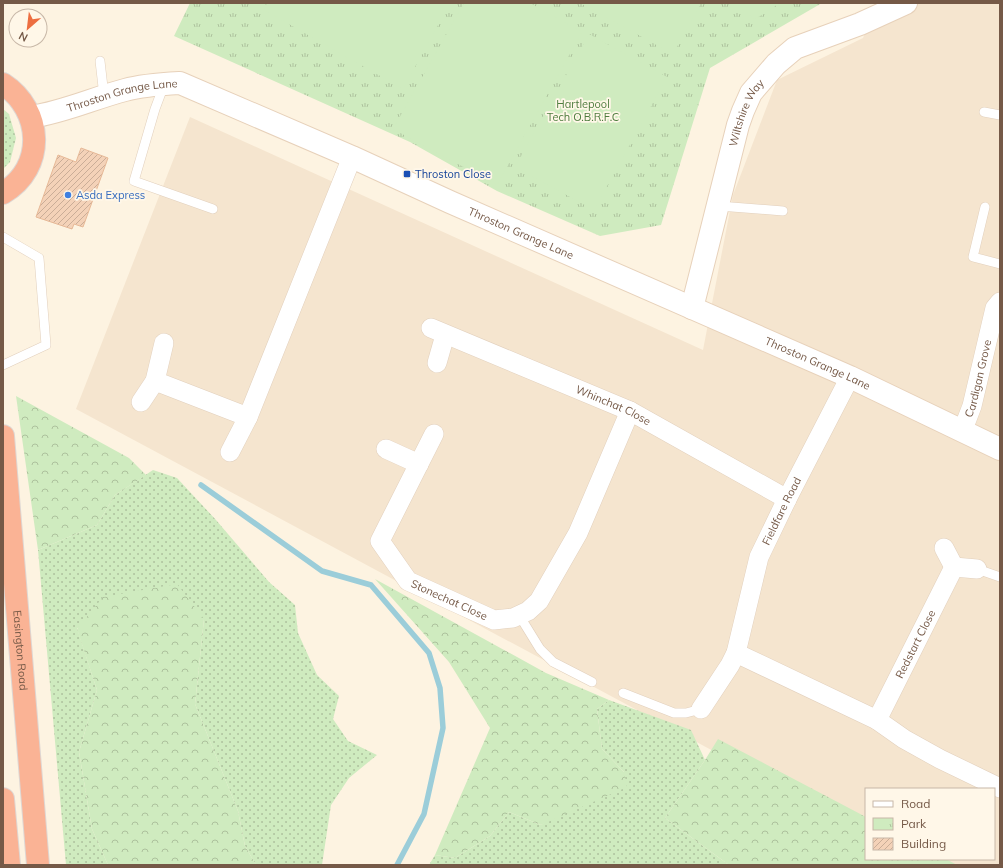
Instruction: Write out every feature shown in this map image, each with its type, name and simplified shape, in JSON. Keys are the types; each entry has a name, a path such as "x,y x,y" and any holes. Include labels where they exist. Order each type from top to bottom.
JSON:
{"highway":[{"path":"3,84 21,98 31,117 35,134 34,151 28,168 18,182 4,194"},
{"name":"Easington Road","path":"3,436 38,865"},
{"path":"3,799 9,865"}],"street":[{"name":"Wiltshire Way","path":"692,308 738,124 751,93 772,68 795,48 860,24 906,3"},
{"name":"Throston Grange Lane","path":"31,117 49,114 127,89 180,83 352,157 850,377 1000,449"},
{"path":"230,452 248,417 352,157"},
{"name":"Cardigan Grove","path":"962,432 972,406 995,308 1000,302"},
{"name":"Whinchat Close","path":"437,363 438,331 630,411 787,499"},
{"path":"141,402 155,381 164,343"},
{"name":"Fieldfare Road","path":"701,709 730,665 736,652 759,557 850,377"},
{"path":"155,381 248,417"},
{"name":"Stonechat Close","path":"434,434 380,541 408,582 494,620 513,618 528,611 539,601 578,532 630,411"},
{"path":"386,449 419,464"},
{"path":"944,548 954,567 977,570"},
{"name":"Redstart Close","path":"876,720 954,567"},
{"path":"736,652 876,720 904,740 1000,788"}],"lane":[{"path":"100,62 104,96"},
{"path":"164,84 154,109 134,181 213,209"},
{"path":"984,112 1000,115"},
{"path":"718,206 783,211"},
{"path":"985,207 973,257 1000,264"},
{"path":"3,237 39,258 46,345 3,365"},
{"path":"977,570 1000,576"},
{"path":"519,615 540,649 553,662 592,682"},
{"path":"623,693 674,713 686,713 701,709"}],"shaded area":[{"path":"877,3 1000,3 1000,865 927,865 917,860 995,860 995,788 865,788 865,832 76,409 190,117 703,350 733,195 777,80 863,38"}],"green space":[{"name":"Hartlepool Tech O.B.R.F.C","path":"190,3 822,3 710,68 661,225 600,236 497,191 410,142 174,36"},
{"path":"267,3 450,3 403,89 264,10"},
{"path":"464,3 530,3 582,32 497,185 393,129"},
{"path":"580,3 701,3 673,54"},
{"path":"743,3 780,3 754,20"},
{"path":"589,34 667,77 594,210 515,167"},
{"path":"3,109 9,114 16,138 10,162 3,169"},
{"path":"16,396 129,458 146,475 115,495 97,525 38,550"},
{"path":"153,470 177,478 216,520 269,582 295,605 298,633 317,675 339,696 333,719 348,741 377,755 349,778 331,805 322,865 256,865 245,846 238,811 195,704 204,619 77,628 97,690 79,752 92,829 108,865 66,865 38,550 97,525 115,495"},
{"path":"375,579 546,673 609,700 597,709 602,749 624,772 627,787 541,825 509,812 490,836 455,858 435,855 490,728 449,662"},
{"path":"177,584 204,619 195,704 238,811 245,846 256,865 108,865 92,829 79,752 97,690 77,629 103,597"},
{"path":"609,700 691,730 705,760 665,818 729,865 429,865 435,855 455,858 490,836 509,812 541,825 624,772 602,749 597,709"},
{"path":"718,739 865,816 865,860 948,860 957,865 729,865 665,818"}],"building":[{"path":"81,148 108,158 83,227 74,224 72,229 36,217 58,155 76,162"}],"waterway":[{"path":"201,485 322,571 371,585 429,653 440,688 443,728 424,814 397,865"}],"place":[{"name":"Throston Close","path":"407,174"},
{"name":"Asda Express","path":"68,195"}]}
